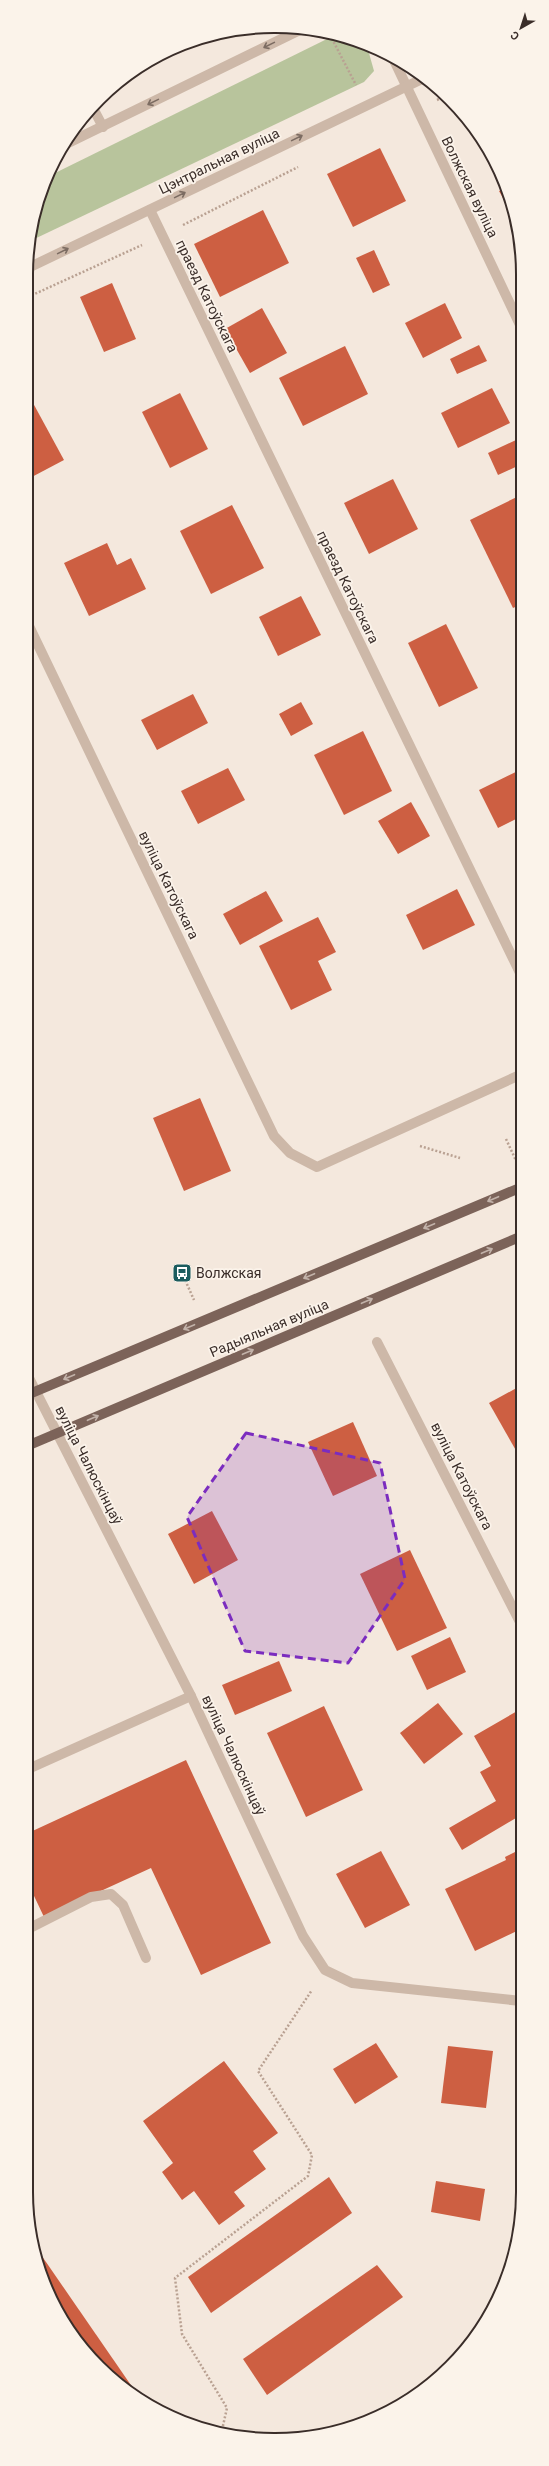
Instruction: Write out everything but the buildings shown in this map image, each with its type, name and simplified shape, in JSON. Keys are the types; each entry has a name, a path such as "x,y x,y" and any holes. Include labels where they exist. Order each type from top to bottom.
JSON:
{"main road":[{"path":"33,1392 516,1190"},
{"name":"Радыяльная вуліца","path":"33,1443 516,1239"}],"street":[{"path":"74,141 292,34"},
{"name":"Волжская вуліца","path":"397,66 516,316"},
{"name":"Цэнтральная вуліца","path":"34,265 366,104 418,80"},
{"path":"95,113 103,127"},
{"name":"праезд Катоўскага","path":"150,210 516,965"},
{"name":"вуліца Катоўскага","path":"33,634 274,1136 290,1153 317,1167 516,1077"},
{"name":"вуліца Катоўскага","path":"377,1342 516,1614"},
{"name":"вуліца Чалюскінцаў","path":"33,1396 57,1433 191,1696 303,1936 325,1970"},
{"path":"33,1767 191,1696"},
{"path":"33,1926 91,1897 110,1894 124,1904 146,1958"},
{"path":"325,1970 352,1983 516,2000"}],"path":[{"path":"333,40 366,104"},
{"path":"417,110 440,99"},
{"path":"33,295 162,236 302,165"},
{"path":"506,1139 516,1161"},
{"path":"182,1273 203,1321"},
{"path":"223,2427 227,2408 182,2334 175,2278 308,2176 312,2155 258,2071 325,1970"}],"highlighted area":[{"path":"246,1433 380,1463 405,1579 348,1663 245,1651 187,1517"}],"green space":[{"path":"327,39 369,52 374,71 364,82 36,238 41,212 56,173"}],"place":[{"name":"Волжская","path":"182,1273"}]}
